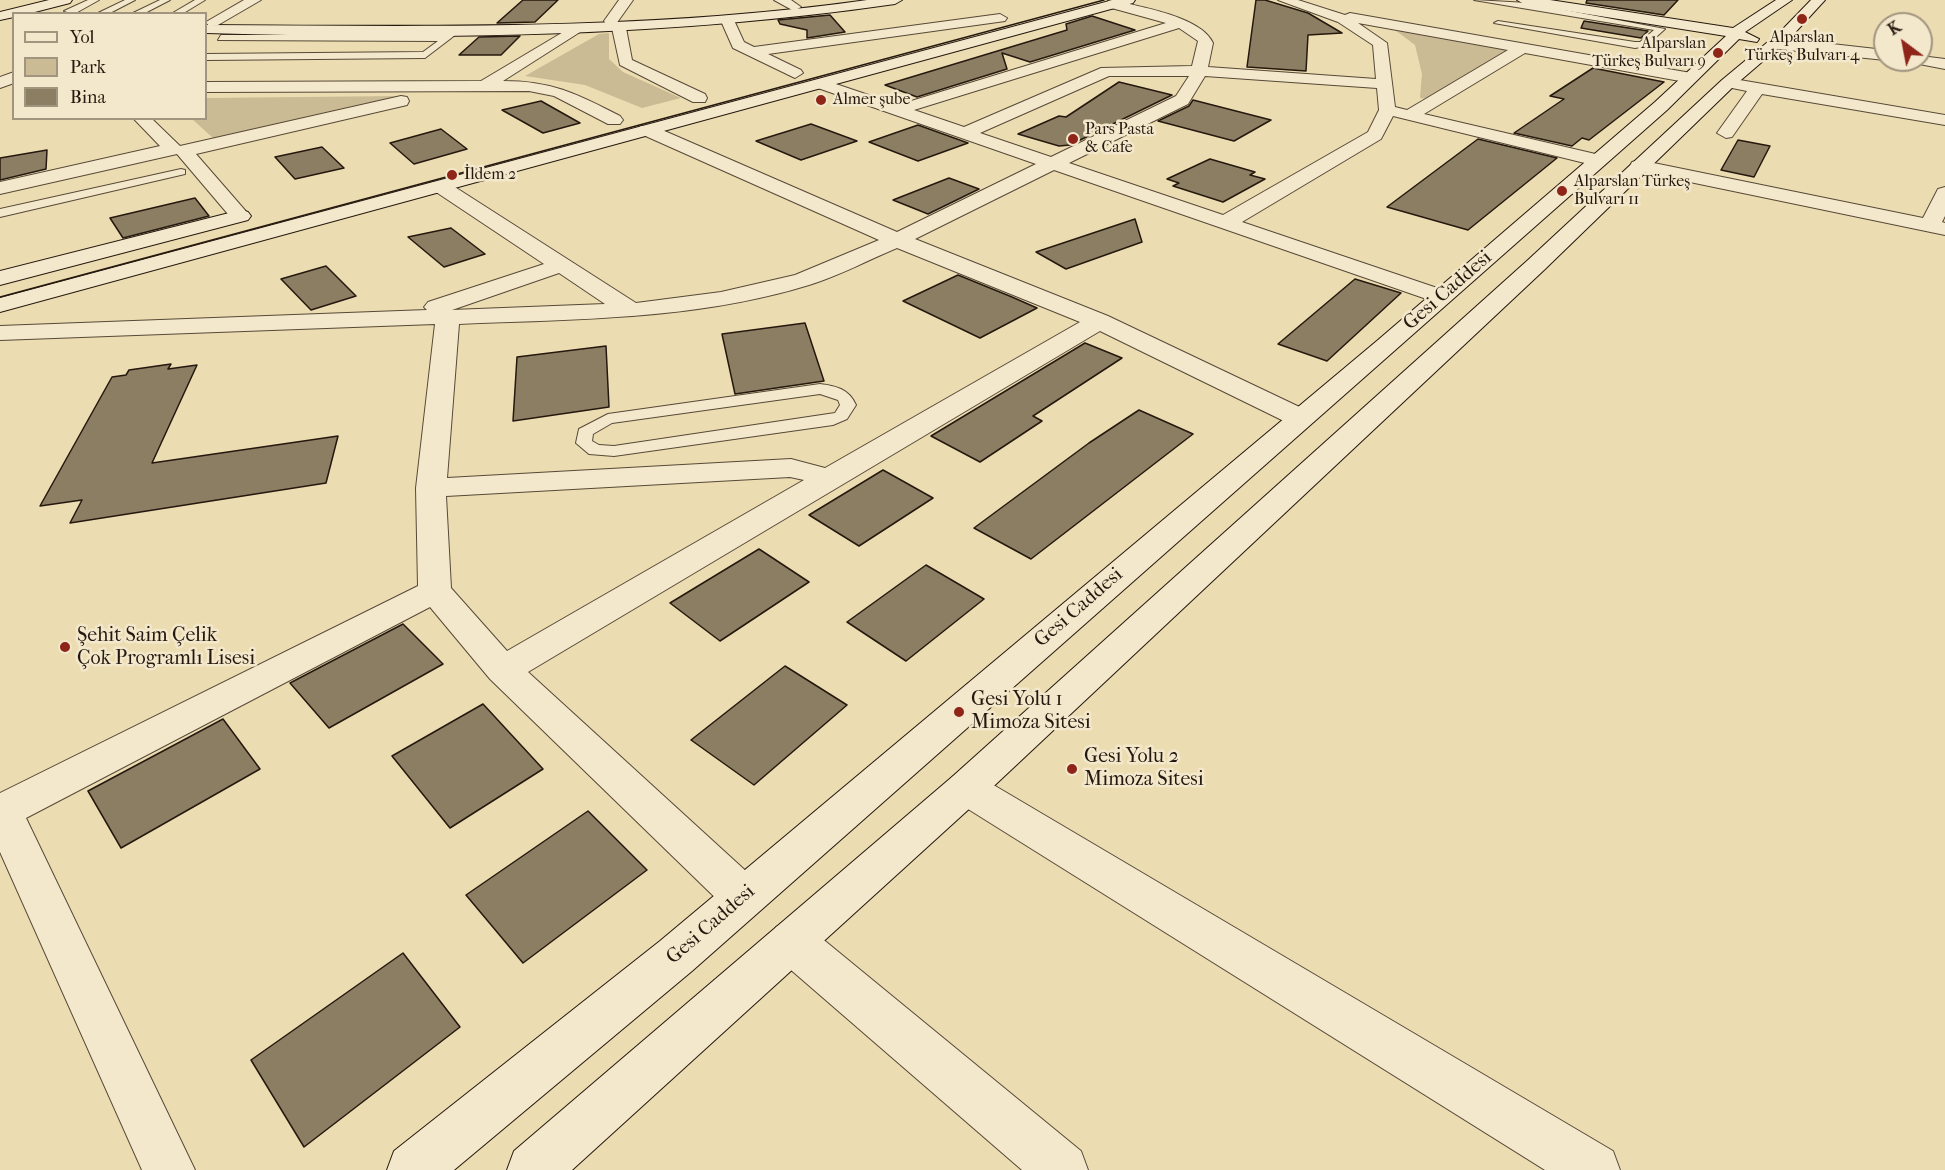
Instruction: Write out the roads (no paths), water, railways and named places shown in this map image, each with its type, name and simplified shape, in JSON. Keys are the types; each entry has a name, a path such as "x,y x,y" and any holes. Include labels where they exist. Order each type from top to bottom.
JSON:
{"street":[{"path":"1,10 39,0"},
{"path":"1,10 46,0"},
{"path":"1,10 65,0"},
{"path":"208,24 254,0"},
{"path":"626,0 615,25 625,62 699,98"},
{"path":"208,24 235,29 453,34 575,30 788,4 848,0"},
{"path":"208,24 615,25 728,21 895,0"},
{"path":"591,126 1066,0"},
{"path":"1285,0 1522,48 1691,78"},
{"path":"1524,0 1738,30"},
{"path":"1560,0 1738,30 1754,39 1873,48"},
{"name":"Gesi Caddesi","path":"413,1170 676,956 1441,297 1691,78 1718,53 1738,30 1785,0"},
{"name":"Gesi Caddesi","path":"544,1167 966,788 1536,265 1639,166 1743,85 1780,40 1818,0"},
{"path":"0,304 1121,2 1196,32 1204,40 1206,48 1200,71 1189,93 1173,106 1051,163 897,240 802,280 776,287 693,304 632,310 0,333"},
{"path":"1225,223 1374,135 1388,110 1380,43 1326,8"},
{"path":"750,52 1000,18"},
{"path":"728,21 738,45 795,73"},
{"path":"898,110 1179,24"},
{"path":"484,86 575,30"},
{"path":"1780,40 1873,53"},
{"path":"1410,115 1522,48"},
{"path":"965,133 1107,71 1200,71 1385,84"},
{"path":"821,84 1441,297"},
{"path":"1726,133 1743,85 1945,120"},
{"path":"0,188 465,86"},
{"path":"207,87 516,86 551,90 614,120"},
{"path":"1388,110 1597,160"},
{"path":"143,120 178,150 240,216"},
{"path":"647,130 897,240 1099,321 1300,418"},
{"path":"1639,166 1937,228 1945,193"},
{"path":"440,186 632,310"},
{"path":"0,278 263,211"},
{"path":"401,319 562,266"},
{"path":"448,317 430,488 435,591 503,670 744,897"},
{"path":"503,670 1099,321"},
{"path":"430,488 610,464 791,468 804,469 832,479"},
{"path":"169,1170 1,812 435,591"},
{"path":"966,788 1594,1170"},
{"path":"792,942 1062,1170"}],"lane":[{"path":"69,12 72,8 95,0"},
{"path":"104,12 131,0"},
{"path":"139,12 166,0"},
{"path":"179,12 201,0"},
{"path":"1478,0 1528,5 1661,29 1643,44 1635,45 1498,23"},
{"path":"235,29 217,41 453,34"},
{"path":"207,57 425,55 453,34"},
{"path":"0,213 181,172"},
{"path":"820,389 843,395 848,405 841,416 832,420 610,464 604,452 588,447 584,443 585,432 608,419 820,389"}],"tram line":[{"path":"0,297 1104,0"}],"place":[{"name":"Alparslan Türkeş Bulvarı 4","path":"1802,19"},
{"name":"Alparslan Türkeş Bulvarı 9","path":"1718,53"},
{"name":"Almer şube","path":"821,100"},
{"name":"Pars Pasta & Cafe","path":"1073,139"},
{"name":"İldem 2","path":"452,175"},
{"name":"Alparslan Türkeş Bulvarı 11","path":"1562,191"},
{"name":"Şehit Saim Çelik Çok Programlı Lisesi","path":"65,647"},
{"name":"Gesi Yolu 1 Mimoza Sitesi","path":"959,712"},
{"name":"Gesi Yolu 2 Mimoza Sitesi","path":"1072,769"}]}
